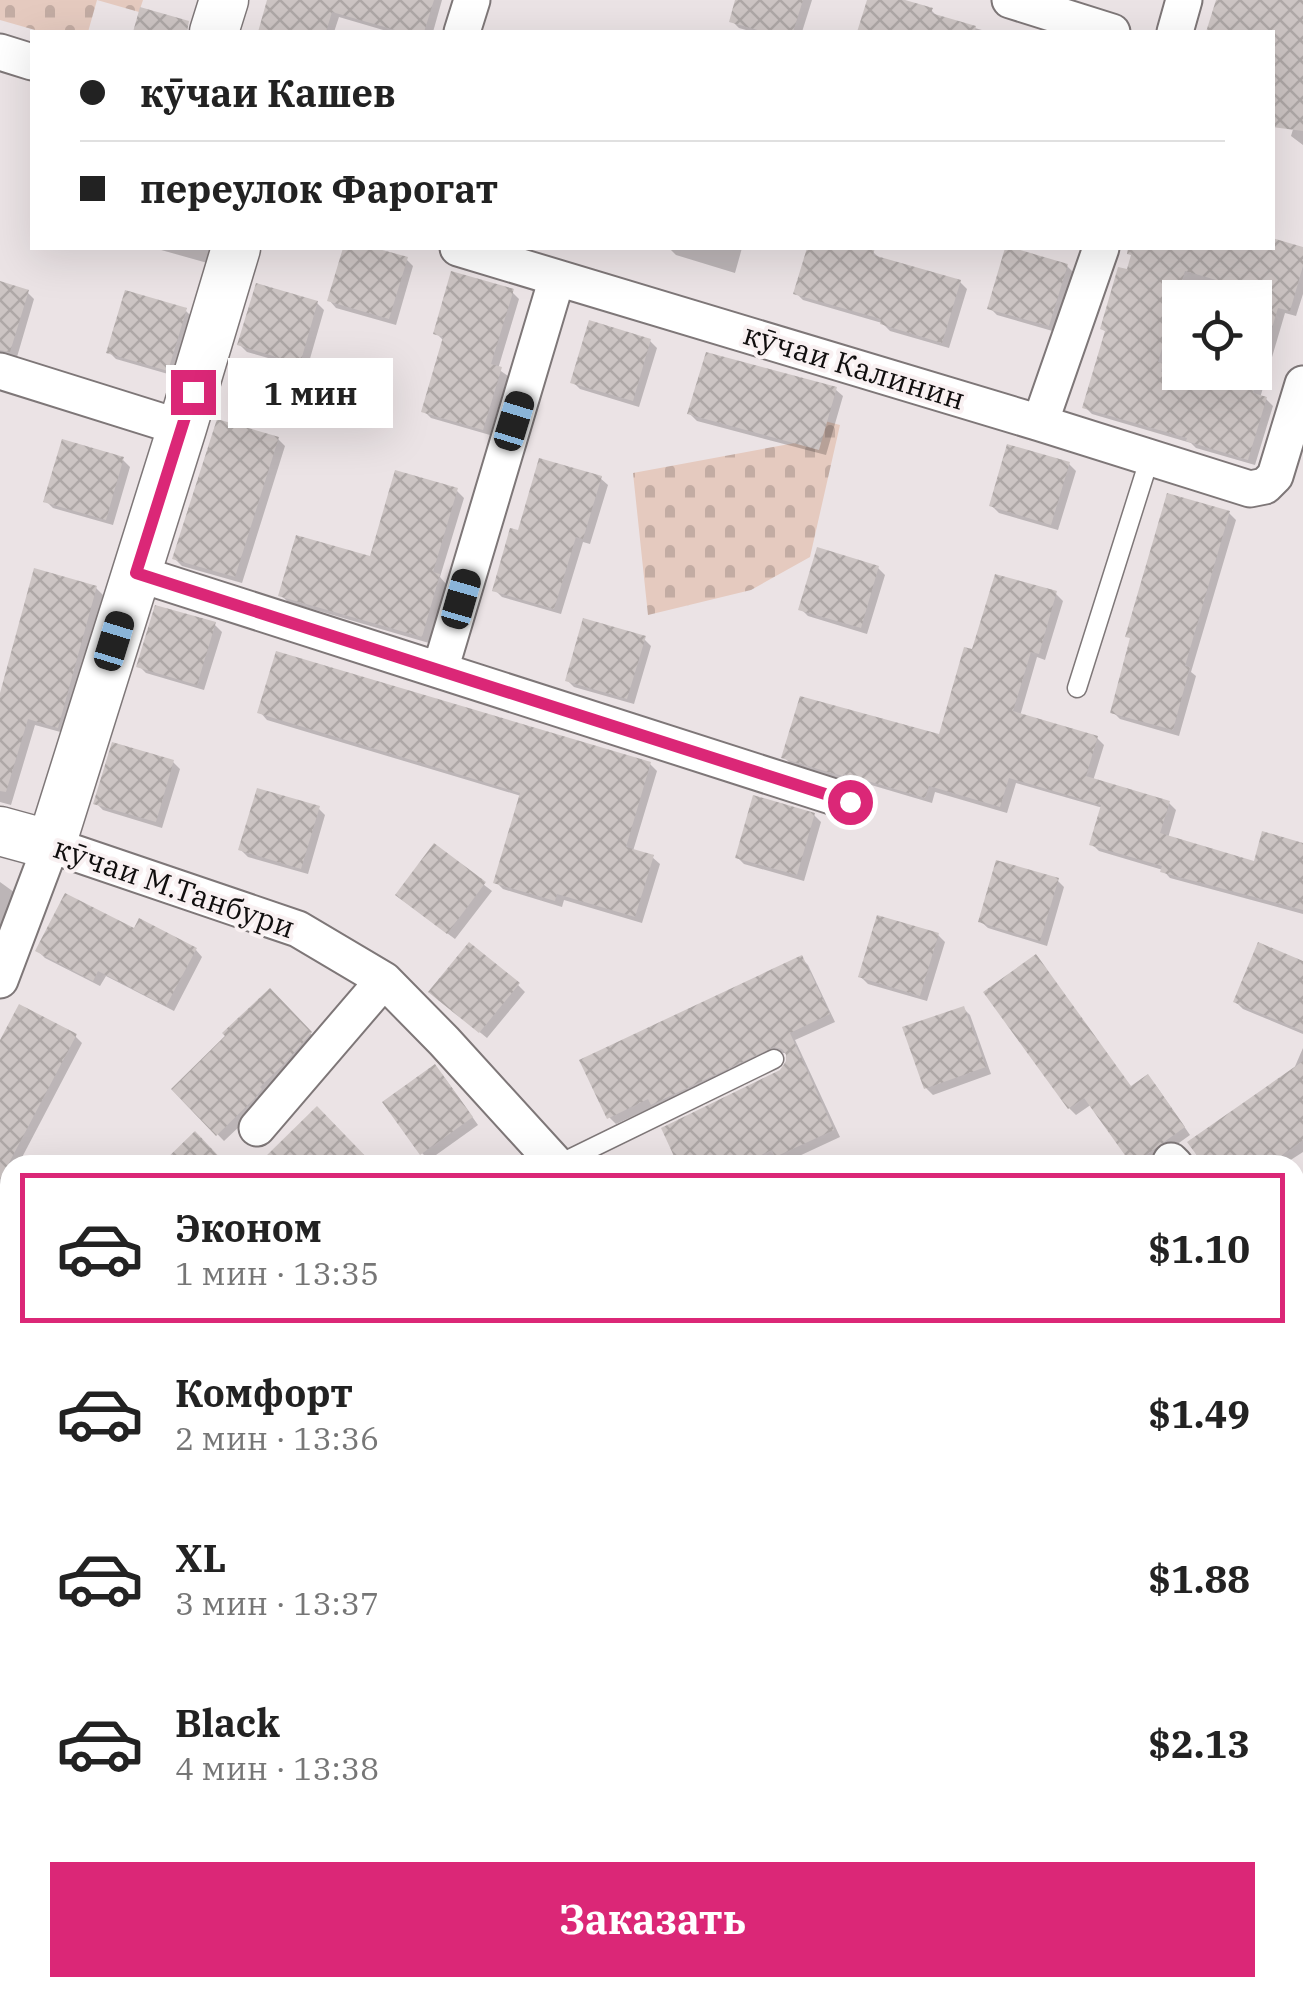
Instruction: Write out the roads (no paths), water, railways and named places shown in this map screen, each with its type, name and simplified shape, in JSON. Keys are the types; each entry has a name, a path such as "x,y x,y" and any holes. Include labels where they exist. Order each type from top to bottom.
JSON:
{"street":[{"path":"215,30 224,0"},
{"path":"463,30 472,0"},
{"path":"1010,0 1106,30"},
{"path":"1175,30 1184,0"},
{"path":"0,52 30,61"},
{"path":"0,980 50,844 235,250"},
{"name":"кӯчаи Калинин","path":"465,250 1250,488 1265,486 1274,476 1303,384"},
{"path":"1040,423 1100,250"},
{"path":"440,670 557,278"},
{"path":"0,371 182,428"},
{"path":"136,573 850,802"},
{"name":"кӯчаи М.Танбури","path":"0,830 298,929 384,980 548,1155"},
{"path":"256,1128 384,980"}],"lane":[{"path":"1076,688 1150,457"},
{"path":"577,1155 774,1059"}]}
